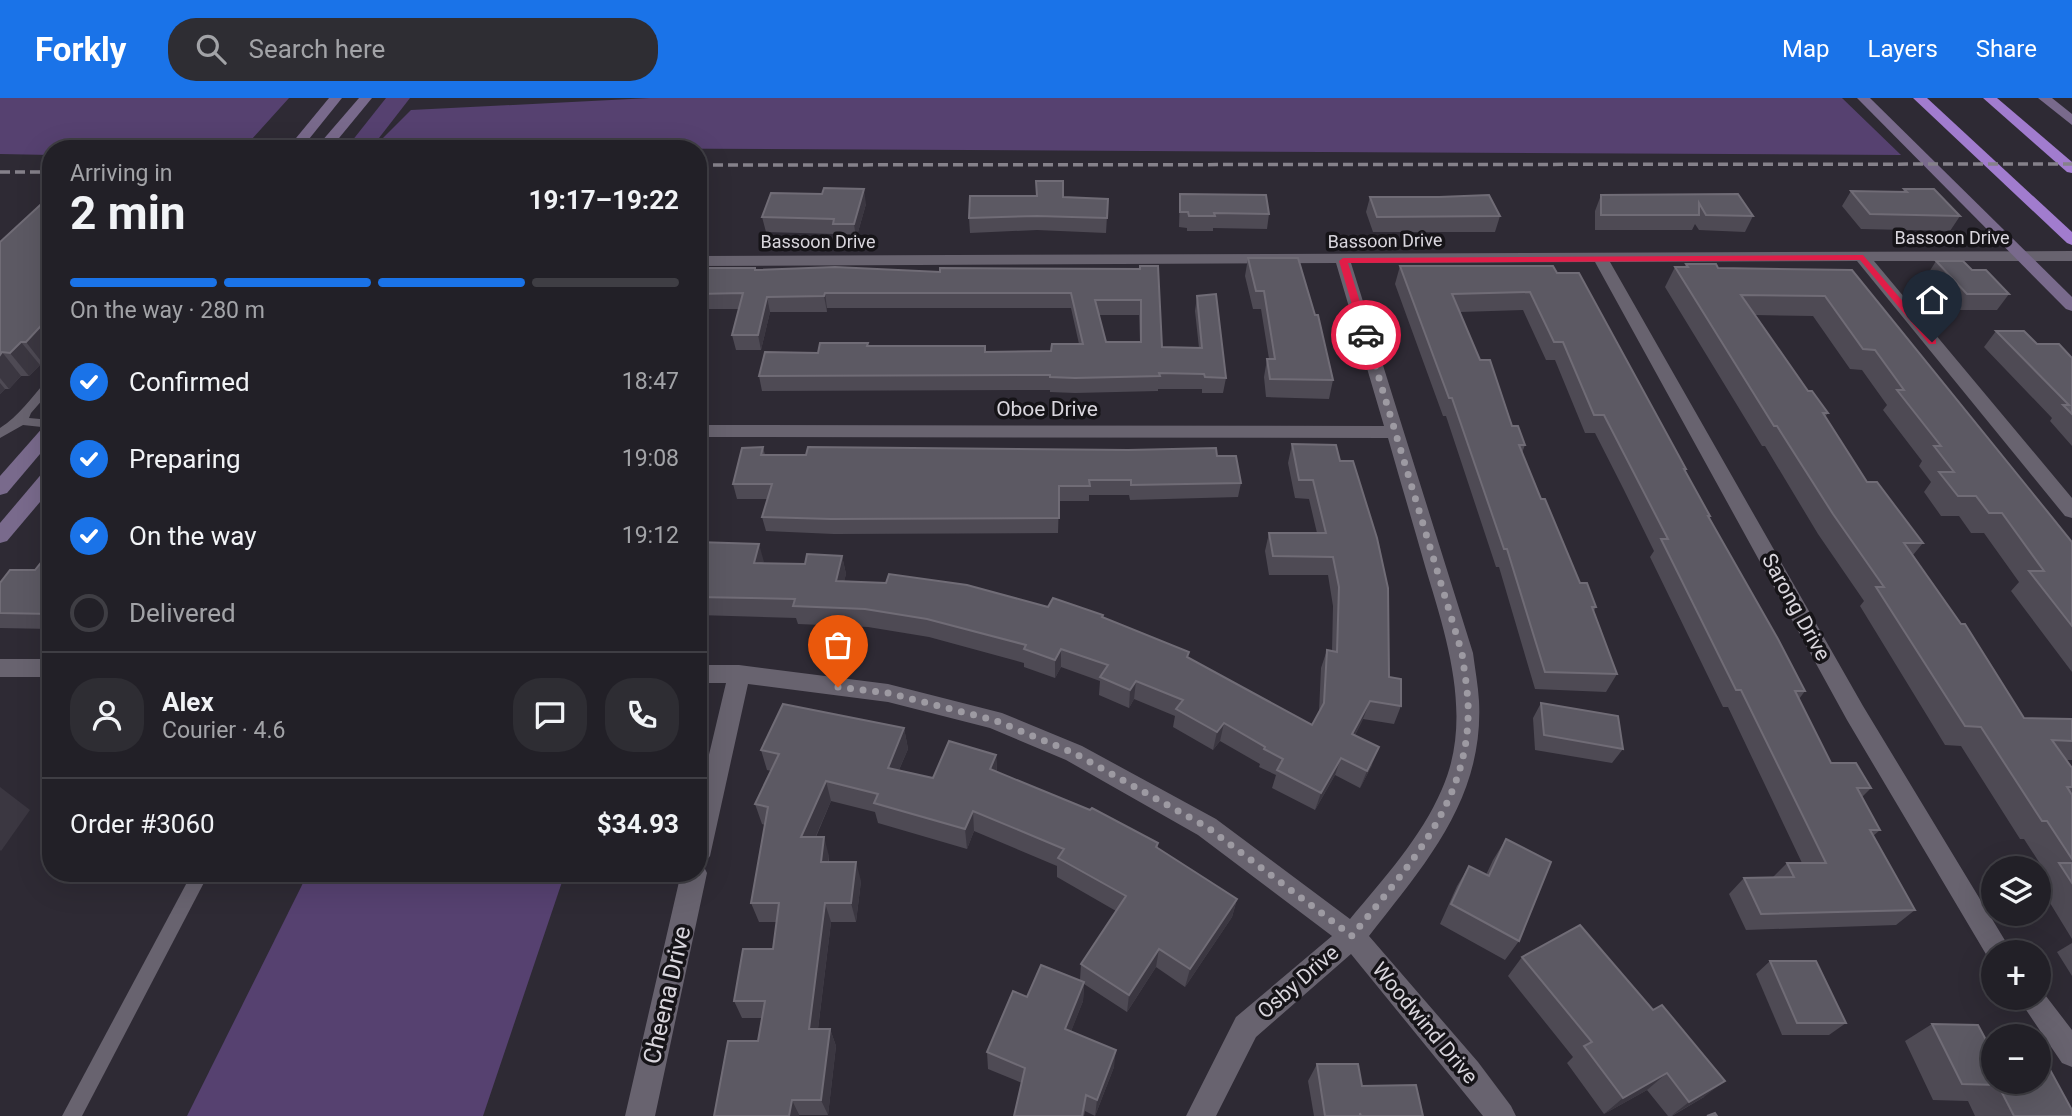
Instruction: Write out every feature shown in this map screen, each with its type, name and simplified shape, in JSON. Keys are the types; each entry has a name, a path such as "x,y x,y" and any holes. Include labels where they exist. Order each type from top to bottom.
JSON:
{"highway":[{"path":"1919,98 2072,240"},
{"path":"1989,98 2072,169"}],"main road":[{"path":"301,140 336,98"},
{"path":"330,140 366,98"},
{"path":"1863,98 2072,306"},
{"path":"2044,98 2072,121"},
{"path":"0,488 42,438"},
{"path":"0,536 42,486"}],"street":[{"name":"Bassoon Drive","path":"707,261 1343,261 2072,256"},
{"path":"1863,257 2072,511"},
{"name":"Sarong Drive","path":"1600,258 1856,713 1992,940"},
{"name":"Osby Drive","path":"1201,1116 1246,1027 1352,936 1424,847 1455,789 1465,746 1468,702 1462,653 1343,261"},
{"name":"Oboe Drive","path":"707,431 1395,432"},
{"path":"0,668 42,668"},
{"name":"Woodwind Drive","path":"707,674 739,674 888,693 994,720 1074,753 1207,827 1352,936 1468,1072 1501,1116"},
{"path":"707,816 739,674"},
{"name":"Cheena Drive","path":"640,1116 692,882"},
{"path":"2041,1010 2072,1053"}],"lane":[{"path":"0,434 23,419 25,412 42,393"},
{"path":"23,419 42,425"},
{"path":"72,1116 196,882"}],"shaded area":[{"path":"0,98 289,98 251,140 42,140 42,155 0,154"},
{"path":"386,98 410,98 377,140 353,140"},
{"path":"650,98 1842,98 1901,155 707,149 707,140 381,140 411,110"},
{"path":"304,882 562,882 483,1116 187,1116"}],"building":[{"path":"1036,181 1063,181 1063,197 1108,199 1107,218 969,218 970,196 1037,196"},
{"path":"824,188 864,189 854,224 833,224 834,219 762,217 771,193 822,194"},
{"path":"1904,189 1934,189 1960,216 1870,214 1851,191 1907,192"},
{"path":"1180,194 1266,195 1269,214 1214,213 1215,216 1189,216 1188,212 1180,212"},
{"path":"1738,194 1753,216 1706,215 1699,203 1699,215 1601,215 1601,195"},
{"path":"1489,195 1500,216 1377,217 1370,197 1439,197"},
{"path":"42,203 42,325 26,342 21,342 10,353 2,352 0,355 0,242"},
{"path":"1248,258 1298,258 1315,315 1318,315 1333,380 1270,379 1267,359 1275,359 1264,291 1256,291"},
{"path":"1936,261 1963,261 1972,270 1986,270 2009,294 1967,294"},
{"path":"1686,264 1716,264 1718,268 1852,270 2072,542 2072,626 2029,571 2044,571 2002,513 1989,513 1976,496 1958,496 1939,472 1954,472 1934,446 1941,446 1897,390 1904,390 1875,350 1863,349 1825,296 1741,295 1808,391 1812,391 1828,413 1823,413 1867,482 1877,482 1923,543 1904,543 1961,624 1965,624 2024,718 2072,719 2072,741 2052,740 2072,768 2072,787 2067,787 2072,795 2072,859 2047,821 2042,821 1981,727 1965,726 1876,587 1884,587 1777,426 1774,426 1675,267 1688,267"},
{"path":"1140,266 1158,266 1162,347 1202,348 1197,296 1216,294 1226,378 1205,377 1204,374 1159,373 1160,376 1075,378 1050,375 759,376 765,352 818,353 820,343 868,343 867,346 985,346 985,352 1051,351 1052,344 1083,344 1071,293 825,293 824,296 767,297 758,335 732,335 743,293 707,294 707,268 755,270 835,267 940,272 940,268 1140,269","holes":["1095,300 1141,300 1141,342 1106,342"]},
{"path":"1400,266 1553,266 1557,273 1579,273 1805,691 1795,691 1831,763 1856,763 1871,788 1857,788 1880,830 1870,830 1915,910 1761,914 1744,878 1794,877 1787,863 1826,863 1741,690 1736,690 1661,539 1668,539 1604,415 1594,415 1563,342 1554,342 1530,292 1452,294 1480,360 1490,360 1512,426 1518,426 1525,445 1519,445 1541,499 1545,499 1580,583 1587,583 1596,607 1592,607 1617,674 1545,672 1507,549 1504,549 1452,398 1449,398"},
{"path":"1996,331 2024,331 2037,344 2059,344 2072,358 2072,414 2063,405 2069,405"},
{"path":"1292,444 1336,445 1340,461 1353,461 1377,538 1388,588 1389,677 1401,679 1401,706 1370,701 1352,734 1379,747 1367,771 1341,758 1321,793 1277,770 1283,759 1224,723 1217,732 1176,709 1183,700 1136,681 1130,690 1100,677 1108,665 1061,649 1055,660 1024,649 1026,645 927,619 865,609 793,606 795,599 707,597 707,542 759,544 754,563 805,564 807,554 842,556 836,581 886,583 889,574 967,585 1048,607 1053,598 1103,615 1102,617 1189,652 1187,657 1312,725 1324,703 1327,650 1337,652 1339,587 1333,557 1273,556 1269,533 1326,533 1313,480 1299,480"},
{"path":"763,447 761,455 806,455 808,447 1128,450 1216,448 1217,456 1236,456 1241,483 1131,485 1131,480 1089,480 1090,486 1059,486 1059,518 762,517 772,484 733,484 742,448"},
{"path":"42,561 42,614 0,613 0,583 10,570 35,570"},
{"path":"1541,703 1618,716 1623,749 1544,735"},
{"path":"783,704 904,728 888,768 933,778 949,741 996,755 990,769 1090,810 1092,808 1158,843 1156,847 1237,899 1190,969 1159,949 1129,995 1081,964 1126,896 1058,858 1064,849 973,811 965,829 874,803 878,794 826,781 801,837 824,837 821,862 856,862 851,903 825,903 809,1029 830,1029 821,1100 792,1100 789,1116 714,1116 728,1041 758,1041 765,1001 734,1001 743,949 773,949 779,903 751,903 768,807 755,804 779,754 761,750"},
{"path":"1506,839 1551,862 1519,941 1451,904 1469,866 1489,876"},
{"path":"2059,863 2072,863 2072,883"},
{"path":"1580,925 1653,1010 1662,1005 1725,1081 1689,1102 1667,1073 1623,1098 1584,1046 1592,1042 1522,957"},
{"path":"1770,961 1816,961 1846,1023 1797,1023"},
{"path":"1041,965 1084,982 1065,1029 1116,1050 1097,1100 1086,1095 1082,1116 1014,1116 1025,1068 987,1052 1013,991 1027,997"},
{"path":"1932,1024 1978,1025 1981,1031 1981,1085 1962,1084"},
{"path":"1317,1064 1358,1064 1362,1086 1416,1085 1423,1116 1361,1116 1360,1113 1360,1116 1325,1116"},
{"path":"2051,1072 2072,1110 2072,1116 2014,1116 2003,1094 2051,1094"}],"railway":[{"path":"707,165 2072,164"},
{"path":"0,172 42,172"}],"way so far":[{"path":"838,687 888,693 994,720 1074,753 1207,827 1352,936 1424,847 1455,789 1465,746 1468,702 1462,653 1366,335"}],"route":[{"path":"1366,335 1343,261 1863,257 1932,342"}]}
